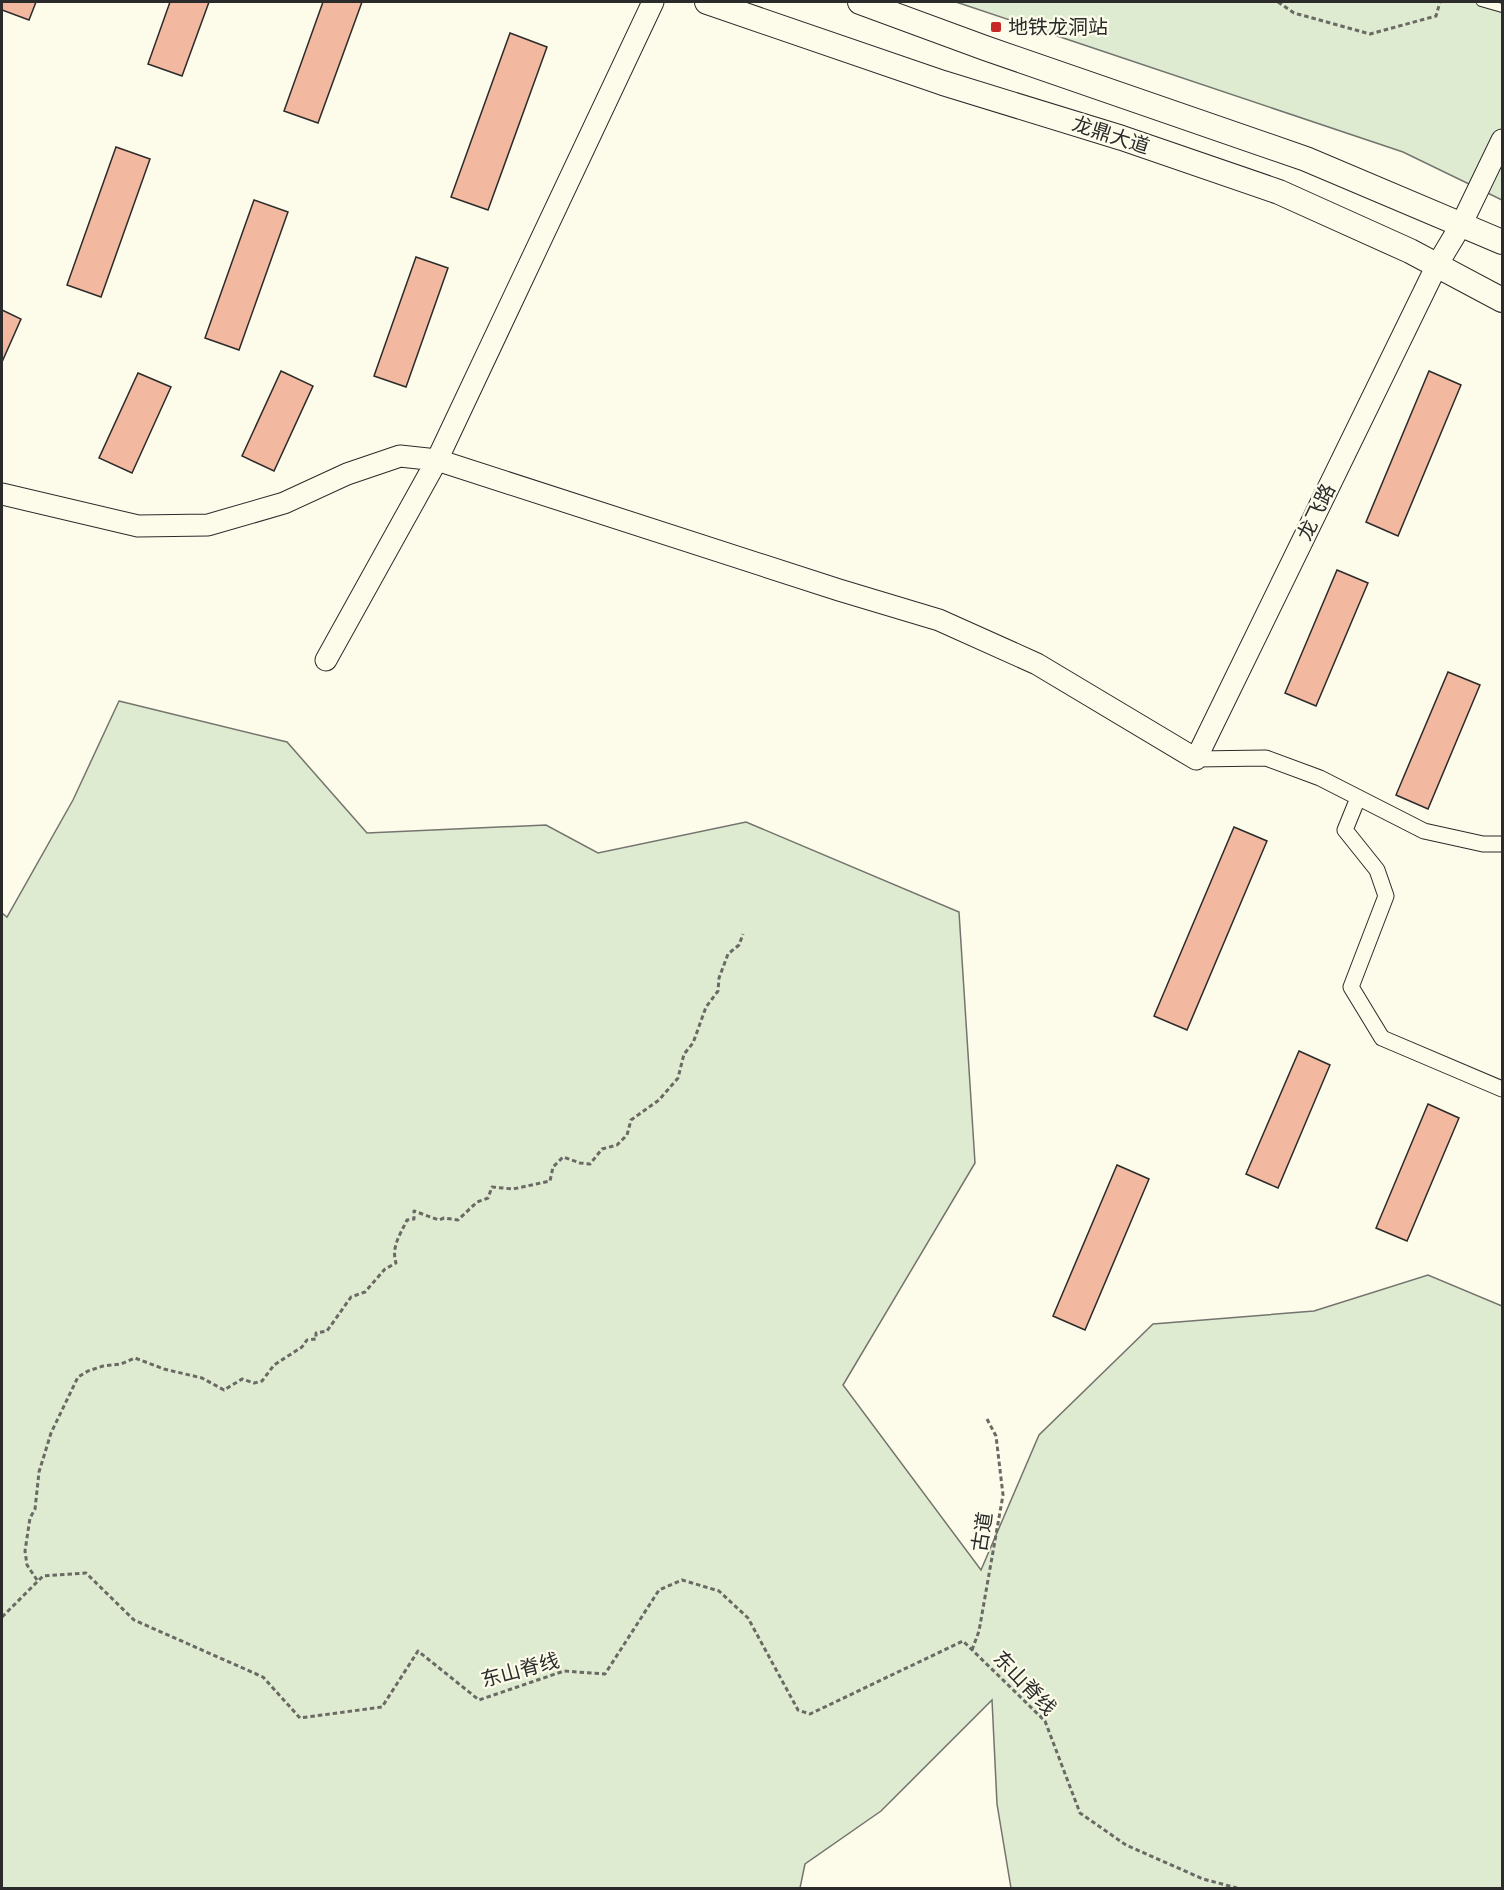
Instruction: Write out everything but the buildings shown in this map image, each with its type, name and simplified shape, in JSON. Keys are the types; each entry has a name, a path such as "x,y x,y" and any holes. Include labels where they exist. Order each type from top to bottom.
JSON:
{"main road":[{"name":"龙鼎大道","path":"707,2 943,83 1122,138 1280,192 1410,251 1503,300"},
{"name":"龙鼎大道","path":"860,2 985,48 1306,159 1503,242"}],"street":[{"path":"326,660 437,460 653,2"},
{"name":"龙飞路","path":"1196,759 1437,265 1461,225 1503,140"},
{"path":"2,494 138,526 208,525 284,503 347,474 400,456 437,460 939,620 1037,664 1196,759 1266,758 1320,778 1424,831 1483,844 1503,844"},
{"path":"1358,798 1345,830 1377,870 1386,896 1351,987 1382,1038 1503,1089"}],"lane":[{"path":"1481,2 1503,8"}],"path":[{"path":"1278,2 1294,13 1370,34 1436,16 1440,2"},
{"path":"2,1617 37,1581 27,1565 25,1551 30,1518 35,1509 39,1472 51,1433 78,1377 102,1366 121,1364 135,1358 164,1369 202,1378 224,1390 242,1379 254,1383 262,1381 274,1365 302,1347 307,1340 316,1339 316,1333 327,1331 351,1297 365,1292 385,1269 396,1263 393,1255 394,1248 407,1221 414,1219 414,1211 439,1220 444,1218 458,1220 477,1202 488,1197 492,1186 513,1189 550,1181 553,1167 563,1157 590,1164 602,1149 617,1145 627,1134 631,1120 659,1100 678,1078 684,1054 693,1043 706,1007 718,991 719,978 728,954 739,945 743,934"},
{"name":"古道","path":"972,1650 979,1631 1003,1495 996,1436 987,1419"},
{"name":"东山脊线","path":"37,1581 42,1575 86,1573 134,1620 263,1677 300,1718 381,1707 418,1651 480,1700 564,1671 605,1674 658,1590 682,1580 719,1591 748,1618 798,1710 810,1714 963,1641 1045,1721 1080,1813 1126,1845 1203,1879 1237,1888"}],"green space":[{"path":"956,2 1502,2 1502,200 1403,152"},
{"path":"119,701 287,742 367,833 546,825 598,853 746,822 959,912 975,1163 843,1385 981,1570 1039,1435 1153,1324 1314,1311 1428,1275 1502,1306 1502,1888 1011,1888 997,1804 992,1700 881,1811 805,1864 800,1888 2,1888 2,913 7,917 73,800"}],"place":[{"name":"地铁龙洞站","path":"996,27"}]}
